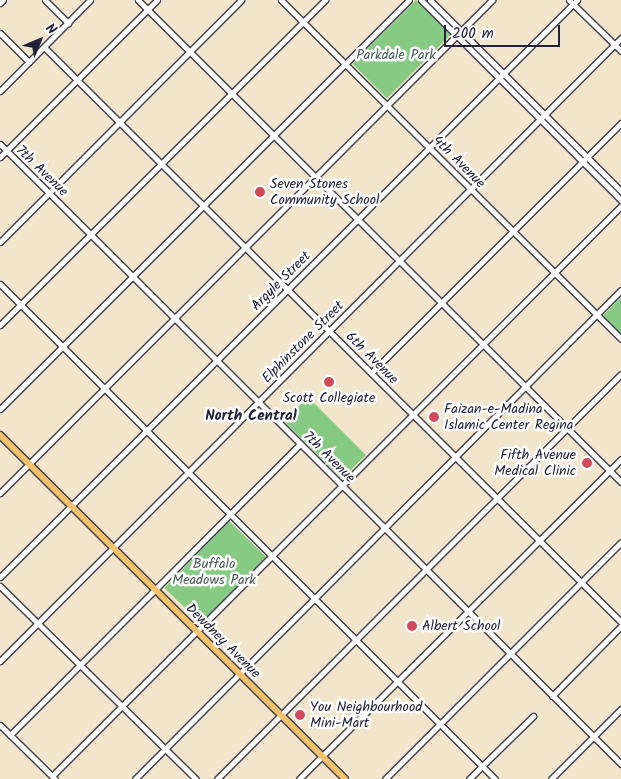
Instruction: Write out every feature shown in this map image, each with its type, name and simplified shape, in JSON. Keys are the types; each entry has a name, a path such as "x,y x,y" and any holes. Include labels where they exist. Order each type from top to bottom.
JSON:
{"main road":[{"name":"Dewdney Avenue","path":"0,435 345,779"}],"street":[{"path":"0,3 3,0"},
{"path":"45,0 68,23"},
{"path":"0,91 90,0"},
{"path":"138,0 621,482"},
{"path":"0,157 157,0"},
{"path":"0,242 241,0"},
{"name":"4th Avenue","path":"281,0 621,339"},
{"path":"0,324 325,0"},
{"path":"0,409 409,0"},
{"path":"421,0 459,33"},
{"path":"430,0 459,33 621,200"},
{"path":"0,493 492,0"},
{"path":"573,1 621,51"},
{"name":"Argyle Street","path":"0,577 288,290 573,1"},
{"path":"0,34 29,62"},
{"name":"Elphinstone Street","path":"0,661 621,38"},
{"name":"6th Avenue","path":"44,47 621,622"},
{"path":"542,117 587,157 621,191"},
{"path":"372,373 621,123"},
{"name":"7th Avenue","path":"0,144 621,764"},
{"path":"0,725 53,778 122,706 621,206"},
{"path":"0,284 495,779"},
{"path":"135,779 621,290"},
{"path":"217,779 621,374"},
{"path":"10,735 300,444"},
{"path":"300,779 621,459"},
{"path":"385,779 621,542"},
{"path":"0,586 196,779"},
{"path":"552,696 621,626"},
{"path":"551,779 621,709"},
{"path":"469,779 533,716"}],"green space":[{"name":"Parkdale Park","path":"416,0 451,35 387,98 352,64"},
{"path":"621,297 621,334 603,316"},
{"path":"308,397 366,455 342,479 284,421"},
{"name":"Buffalo Meadows Park","path":"229,521 266,557 202,624 164,588"}],"place":[{"name":"Seven Stones Community School","path":"260,192"},
{"name":"Scott Collegiate","path":"329,382"},
{"name":"Faizan-e-Madina Islamic Center Regina","path":"434,417"},
{"name":"Fifth Avenue Medical Clinic","path":"587,463"},
{"name":"Albert School","path":"412,626"},
{"name":"You Neighbourhood Mini-Mart","path":"300,715"}],"district":[{"name":"North Central","path":"251,417"}]}
